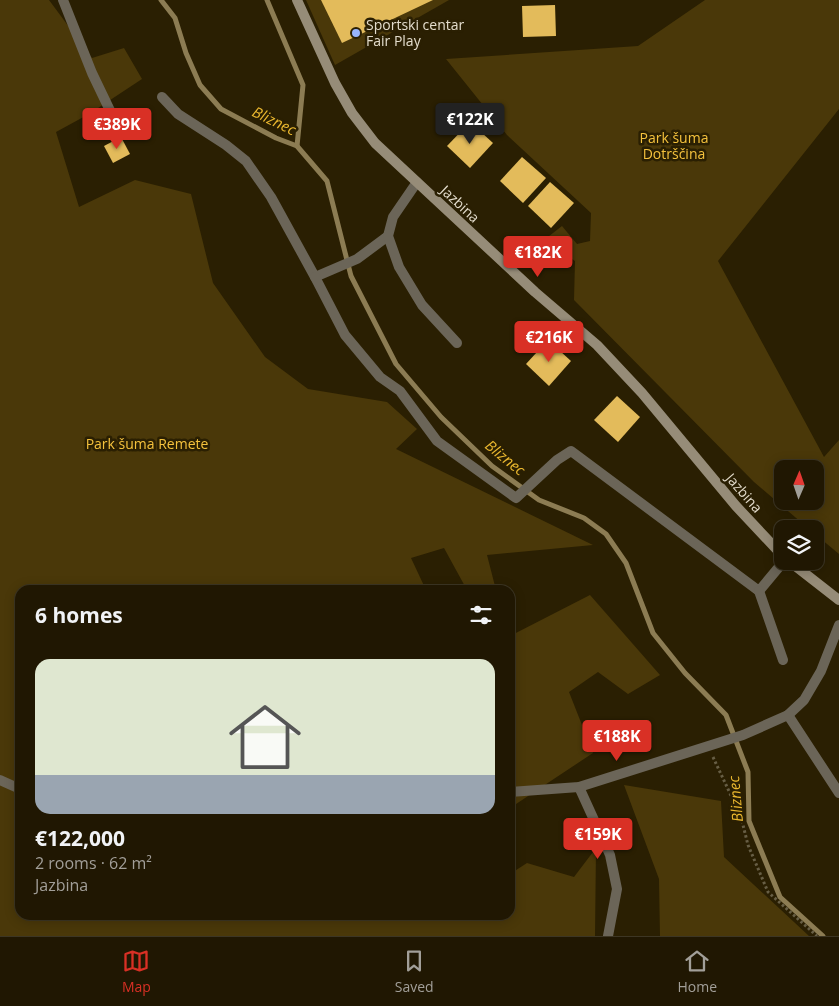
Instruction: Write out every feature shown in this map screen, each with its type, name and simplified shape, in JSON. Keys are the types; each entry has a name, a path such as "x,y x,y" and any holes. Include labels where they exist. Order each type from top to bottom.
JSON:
{"street":[{"path":"63,0 92,73 116,123"},
{"name":"Jazbina","path":"297,0 335,83 352,114 375,142 535,292 597,345 642,393 736,506 774,546"},
{"path":"162,97 178,114 226,145 246,161 271,197 346,335 380,377 400,391 437,441 516,498 557,460 571,451 759,591 783,660"},
{"path":"417,182 393,217 388,236 399,266 422,305 457,343"},
{"path":"314,277 357,259 388,236"},
{"path":"759,591 776,570"},
{"path":"801,570 839,600"},
{"path":"515,792 579,787 743,735 788,715 804,700 821,671 839,625"},
{"path":"788,715 839,793"},
{"path":"0,780 15,787"},
{"path":"579,787 610,855 617,890 608,936"}],"path":[{"path":"708,746 741,818 748,845 768,892 817,936"}],"green space":[{"name":"Park šuma Remete","path":"0,0 49,0 92,58 124,48 142,79 89,114 56,132 79,207 135,180 191,194 213,283 265,357 308,389 387,402 417,429 396,449 593,545 487,555 495,585 464,585 444,548 411,558 424,585 15,585 15,920 515,920 515,871 527,863 574,877 596,848 595,936 0,936"},
{"name":"Sportski centar Fair Play","path":"306,0 449,0 335,65"},
{"name":"Park šuma Dotrščina","path":"705,0 839,0 839,109 718,261 824,457 839,440 839,554 824,542 824,520 798,520 787,510 824,510 824,460 774,460 774,499 754,482 574,300 575,261 544,240 562,226 577,244 590,241 591,213 507,135 446,59 638,46"},
{"path":"590,595 660,675 628,694 598,672 569,692 593,753 515,805 515,633"},
{"path":"624,785 721,801 724,857 809,936 660,936 659,879"}],"building":[{"path":"321,0 433,0 342,43"},
{"path":"555,5 556,36 523,37 522,6"},
{"path":"470,122 493,143 470,168 447,146"},
{"path":"121,137 130,154 113,163 104,146"},
{"path":"522,157 546,178 523,203 500,181"},
{"path":"550,182 574,203 551,228 528,206"},
{"path":"548,340 571,361 549,386 526,364"},
{"path":"617,396 640,417 618,442 594,420"}],"waterway":[{"name":"Bliznec","path":"161,0 175,18 186,53 200,85 221,109 276,138 297,146 327,181 351,276 396,364 441,417 492,466 539,500 584,518 606,534 626,563 653,633 685,673 726,715 748,772 749,821 780,897 823,936"},
{"path":"267,0 303,85 297,146"}],"place":[{"name":"Sportski centar Fair Play","path":"356,33"}]}
